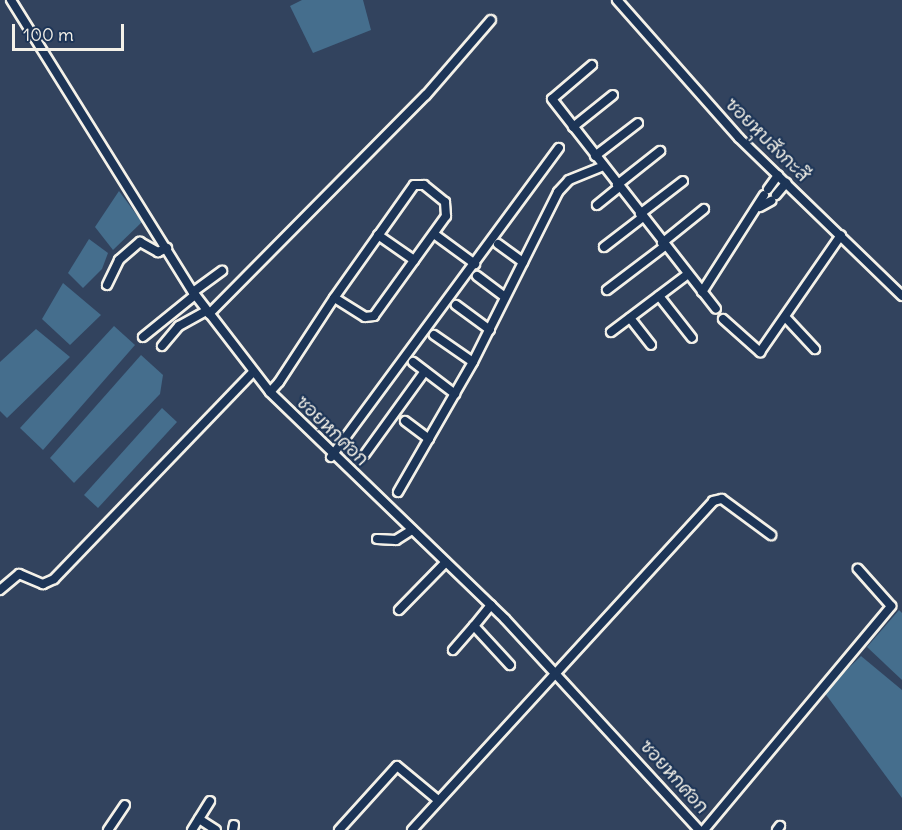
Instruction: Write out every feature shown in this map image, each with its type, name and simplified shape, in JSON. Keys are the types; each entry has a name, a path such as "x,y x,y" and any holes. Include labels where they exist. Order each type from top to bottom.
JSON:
{"street":[{"name":"ซอยหกศอก","path":"11,0 195,292 212,311 253,372 274,387 412,530 491,605 563,668 699,830"},
{"name":"ซอยหุบสังกะสี","path":"617,0 778,175 902,296"},
{"path":"162,346 179,326 212,311 426,95 491,20"},
{"path":"592,65 552,97 641,216 716,309"},
{"path":"573,127 613,95"},
{"path":"595,156 638,123"},
{"path":"335,452 559,148"},
{"path":"597,205 660,151"},
{"path":"398,492 473,362 564,185 603,166"},
{"path":"702,292 760,207 766,192 778,175"},
{"path":"604,247 682,181"},
{"path":"760,207 774,198 786,183"},
{"path":"274,387 334,298 414,185 421,184 447,206 434,234 370,318 334,298"},
{"path":"607,290 704,209"},
{"path":"434,234 474,264"},
{"path":"378,235 414,260"},
{"path":"723,320 760,352 787,319 841,235"},
{"path":"107,285 118,260 140,242 158,252 167,248"},
{"path":"498,244 523,262"},
{"path":"143,337 222,271"},
{"path":"611,332 688,274"},
{"path":"477,276 505,297"},
{"path":"659,296 692,338"},
{"path":"456,305 490,330"},
{"path":"630,318 651,345"},
{"path":"787,319 815,349"},
{"path":"434,334 473,362"},
{"path":"413,362 455,394"},
{"path":"365,454 425,371"},
{"path":"0,590 19,574 43,584 54,579 253,372"},
{"path":"405,421 429,439"},
{"path":"412,830 717,499 771,535"},
{"path":"377,539 396,540 412,530"},
{"path":"399,610 446,562"},
{"path":"704,830 891,606 858,569"},
{"path":"453,650 491,605"},
{"path":"474,626 510,664"},
{"path":"339,830 397,766 438,800"},
{"path":"192,830 210,801"},
{"path":"108,830 125,805"},
{"path":"199,819 216,830"}],"water":[{"path":"302,0 363,0 371,30 313,53 290,6"},
{"path":"119,191 142,222 113,250 95,227"},
{"path":"89,239 108,253 102,269 83,288 68,273"},
{"path":"63,283 101,315 70,345 42,319"},
{"path":"114,326 135,345 43,450 20,428"},
{"path":"36,329 70,357 7,418 0,411 0,362"},
{"path":"141,355 163,375 160,394 74,483 50,458"},
{"path":"162,408 177,422 98,508 84,495"},
{"path":"899,610 902,613 902,680 867,647"},
{"path":"861,656 902,690 902,798 824,692"}]}
